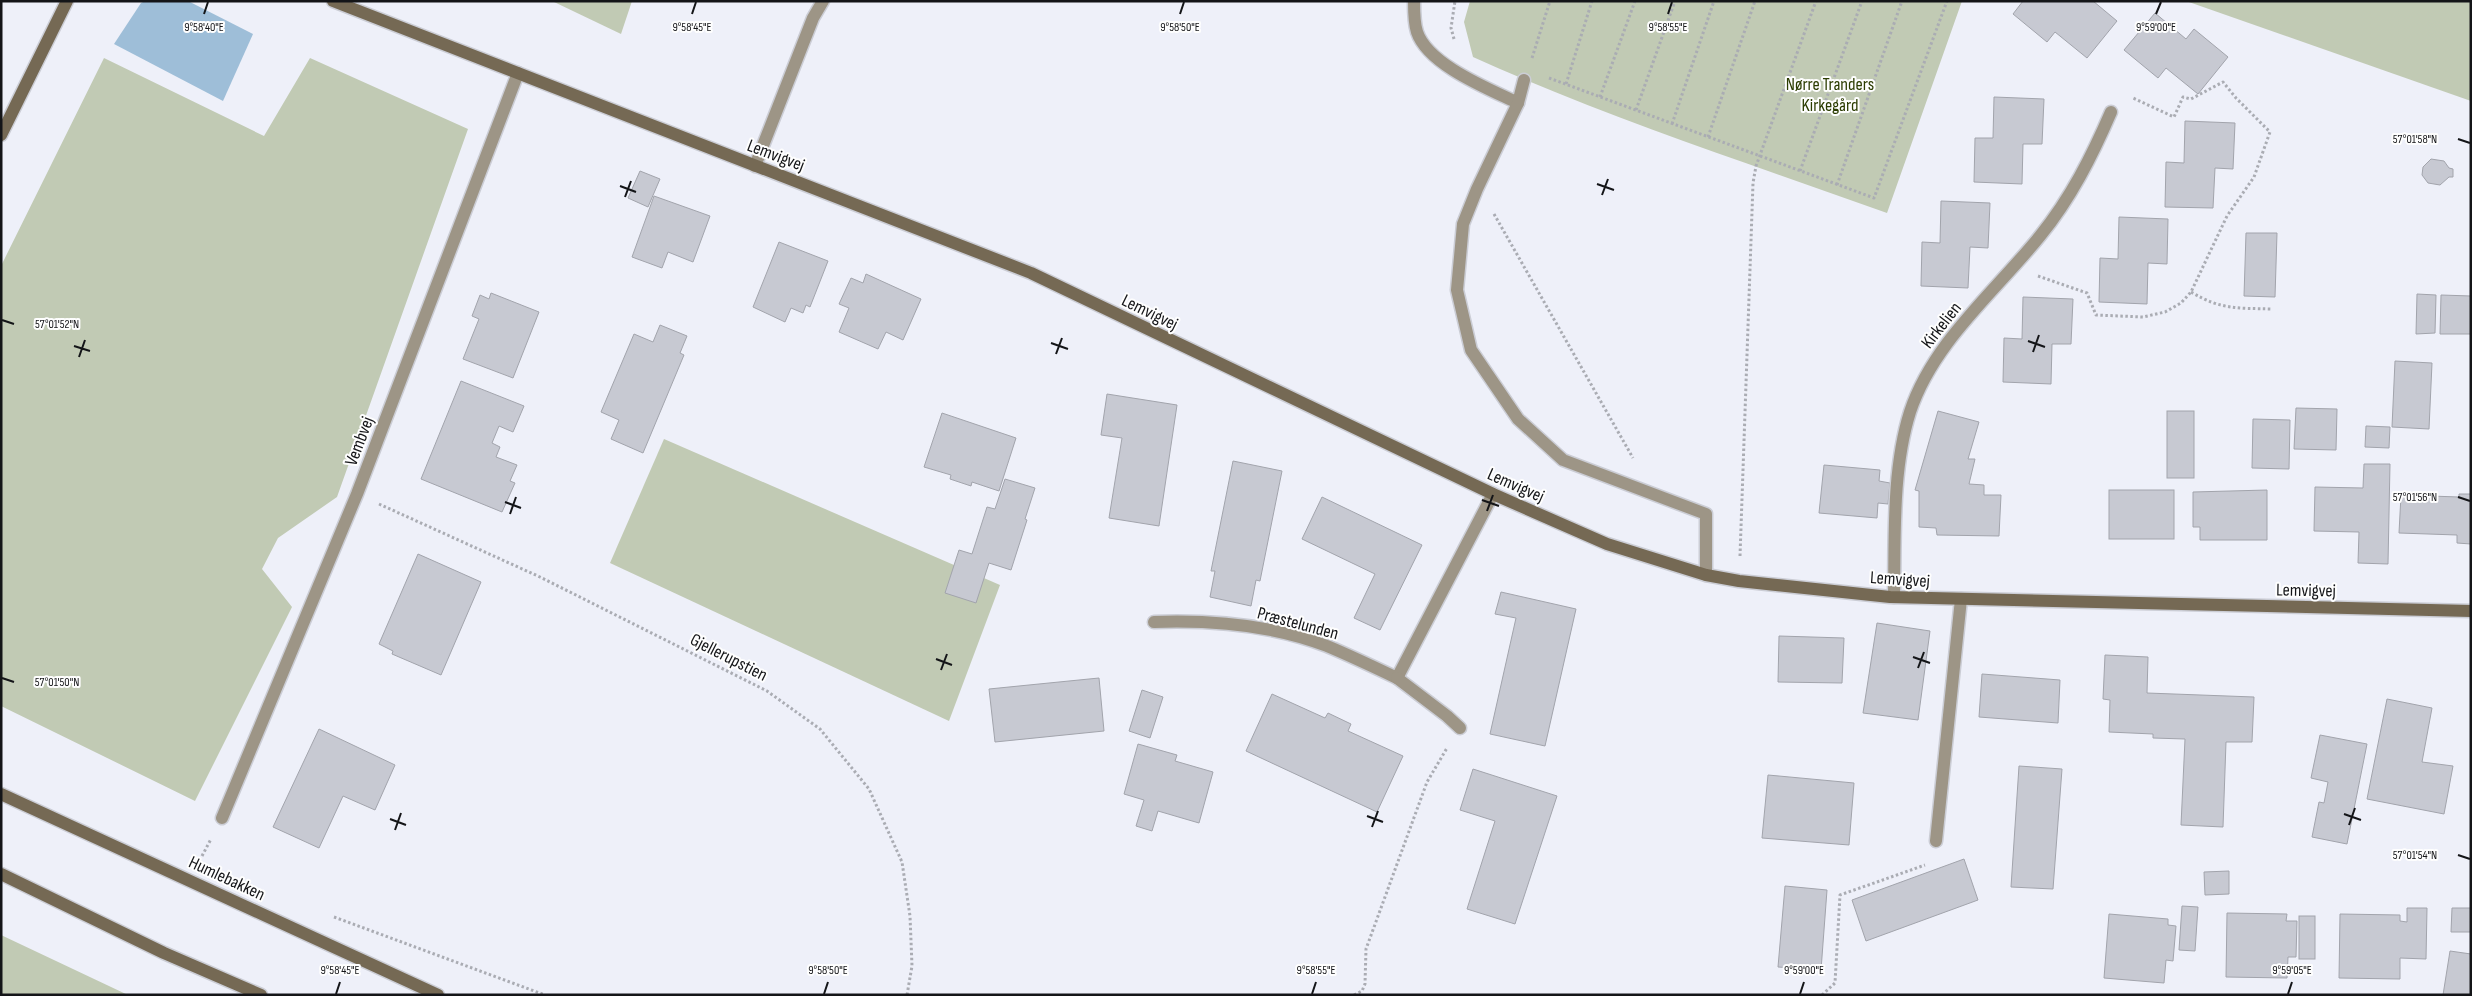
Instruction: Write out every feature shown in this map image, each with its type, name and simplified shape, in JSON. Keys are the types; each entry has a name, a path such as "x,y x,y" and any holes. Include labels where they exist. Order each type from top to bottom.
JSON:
{"street":[{"path":"1,135 67,1"},
{"name":"Lemvigvej","path":"333,1 1031,273 1493,494 1607,544 1706,575 1739,581 1894,597 2471,611"},
{"path":"755,166 813,18 823,1"},
{"path":"1414,1 1418,33 1435,57 1465,78 1518,103"},
{"name":"Vembvej","path":"222,818 357,494 518,73"},
{"path":"1526,75 1518,103 1477,188 1463,224 1457,290 1472,350 1518,419 1563,460 1706,514 1706,575"},
{"name":"Kirkelien","path":"1894,597 1895,513 1903,440 1910,411 1935,361 1964,322 2014,267 2068,198 2093,153 2111,112"},
{"path":"1397,678 1493,494"},
{"path":"1936,841 1962,600"},
{"name":"Præstelunden","path":"1154,622 1190,621 1263,628 1326,646 1397,678 1460,728"},
{"name":"Humlebakken","path":"1,794 438,995"},
{"path":"1,874 164,953 261,995"}],"path":[{"path":"1550,1 1526,75 1566,84 1874,198 1947,1"},
{"path":"1566,84 1592,1"},
{"path":"1600,97 1635,1"},
{"path":"1636,110 1675,1"},
{"path":"1672,124 1714,1"},
{"path":"1708,137 1755,1"},
{"path":"1739,581 1753,183 1759,156 1816,1"},
{"path":"1800,171 1862,1"},
{"path":"1837,185 1902,1"},
{"path":"2014,267 2087,293 2096,315 2143,317 2165,312 2181,303 2191,292 2227,216 2254,177 2270,132 2223,82 2190,100 2183,97 2174,117 2119,91 2111,112"},
{"path":"1498,221 1637,465 1642,489"},
{"path":"2191,292 2212,304 2224,307 2272,309"},
{"name":"Gjellerupstien","path":"357,494 540,577 767,691 820,729 868,790 902,862 910,916 912,966 906,995"},
{"path":"1354,995 1362,991 1365,984 1366,949 1427,782 1460,728"},
{"path":"1822,995 1835,983 1840,895 1938,860 1936,841"},
{"path":"193,852 211,860"},
{"path":"326,913 545,995"}],"green space":[{"path":"552,1 632,1 621,34"},
{"name":"Nørre Tranders Kirkegård","path":"1470,1 1962,1 1887,213 1627,120 1473,57 1464,22"},
{"path":"2186,1 2471,1 2471,101"},
{"path":"104,58 264,136 310,58 468,129 337,497 278,538 262,569 292,607 195,801 1,706 1,266"},
{"path":"664,439 1000,585 949,721 610,563"},
{"path":"1,935 128,995 1,995"}],"water":[{"path":"145,1 188,1 253,34 223,101 114,44 141,3"}],"building":[{"path":"2023,1 2093,1 2117,21 2087,58 2055,32 2047,42 2013,14"},
{"path":"2155,13 2186,39 2194,29 2228,57 2198,94 2166,68 2158,78 2124,50"},
{"path":"1994,97 2044,99 2042,144 2023,144 2022,184 1974,182 1975,138 1993,138"},
{"path":"2185,121 2235,123 2233,169 2215,168 2213,208 2165,207 2166,162 2184,163"},
{"path":"2431,159 2444,161 2449,168 2453,169 2453,177 2449,177 2440,185 2428,183 2422,175 2423,167"},
{"path":"640,171 660,179 648,207 628,198"},
{"path":"654,196 710,216 693,262 668,252 662,268 632,257"},
{"path":"1941,201 1990,203 1988,248 1970,247 1968,288 1921,286 1922,242 1940,243"},
{"path":"2119,217 2168,219 2167,264 2148,263 2147,304 2099,302 2100,258 2118,259"},
{"path":"2246,233 2277,233 2275,297 2244,296"},
{"path":"779,242 828,261 810,307 806,305 803,313 791,308 785,322 753,307"},
{"path":"866,274 921,299 903,340 886,332 878,349 839,332 849,308 839,304 851,278 863,283"},
{"path":"491,293 539,312 513,378 463,359 479,319 472,316 480,295 489,299"},
{"path":"2417,294 2436,295 2435,333 2416,334"},
{"path":"2441,295 2471,296 2471,334 2440,334"},
{"path":"2023,297 2073,299 2071,344 2052,344 2051,384 2003,382 2004,338 2022,339"},
{"path":"660,325 687,336 680,353 684,355 643,453 611,439 619,420 601,412 634,334 653,342"},
{"path":"2395,361 2432,363 2429,429 2392,427"},
{"path":"461,381 524,406 513,432 499,426 492,443 500,447 496,457 517,465 510,481 515,483 502,512 421,479"},
{"path":"1107,394 1177,405 1159,526 1109,518 1122,438 1101,435"},
{"path":"2296,408 2337,409 2336,450 2294,449"},
{"path":"1938,411 1979,422 1968,459 1975,459 1969,484 1984,485 1984,495 2001,495 1999,536 1937,535 1936,528 1919,527 1919,491 1915,490"},
{"path":"2167,411 2194,411 2194,478 2167,478"},
{"path":"942,413 1016,438 999,491 972,482 971,486 950,479 951,475 924,467"},
{"path":"2253,419 2290,420 2289,469 2252,468"},
{"path":"2366,426 2390,427 2389,448 2365,447"},
{"path":"1233,461 1282,471 1260,581 1256,580 1251,606 1210,597 1215,571 1211,571"},
{"path":"2364,464 2390,464 2388,564 2358,563 2359,532 2314,531 2315,487 2363,488"},
{"path":"1824,465 1880,470 1879,481 1890,483 1888,504 1878,503 1877,518 1819,513"},
{"path":"1005,479 1035,488 1011,570 989,563 976,603 945,593 959,550 972,554 987,507 995,509"},
{"path":"2109,490 2174,490 2174,539 2109,539"},
{"path":"2267,490 2267,540 2200,540 2200,527 2193,527 2193,492"},
{"path":"2459,494 2471,494 2471,544 2457,543 2457,535 2399,533 2401,495 2459,497"},
{"path":"1322,497 1422,545 1380,630 1354,618 1375,574 1302,539"},
{"path":"418,554 481,582 441,675 392,654 393,651 379,644"},
{"path":"1501,592 1576,609 1545,746 1490,734 1516,618 1495,614"},
{"path":"1877,623 1930,631 1918,720 1863,713"},
{"path":"1779,636 1844,638 1842,683 1778,682"},
{"path":"2105,655 2148,657 2147,693 2254,697 2252,742 2226,742 2223,827 2181,825 2185,739 2153,738 2153,734 2109,732 2110,700 2103,699"},
{"path":"1982,674 2060,680 2058,723 1979,717"},
{"path":"1099,678 1104,731 995,742 989,689"},
{"path":"1142,690 1163,697 1150,738 1129,731"},
{"path":"1272,694 1325,718 1328,713 1351,724 1348,731 1403,756 1377,812 1246,751"},
{"path":"2387,699 2432,708 2422,762 2453,766 2444,814 2367,799"},
{"path":"319,729 395,765 375,810 343,796 319,848 273,827"},
{"path":"2320,735 2367,744 2347,844 2312,837 2319,802 2324,803 2328,782 2311,778"},
{"path":"1138,744 1177,755 1175,761 1213,772 1199,823 1158,811 1152,831 1136,826 1144,800 1124,794"},
{"path":"2019,766 2062,769 2053,889 2011,887"},
{"path":"1473,769 1557,796 1515,924 1467,909 1495,821 1460,810"},
{"path":"1768,775 1854,783 1849,845 1762,838"},
{"path":"1964,859 1978,900 1866,941 1852,900"},
{"path":"2229,871 2229,894 2205,895 2204,872"},
{"path":"1785,886 1827,890 1821,970 1778,967"},
{"path":"2182,906 2198,907 2195,951 2179,950"},
{"path":"2407,908 2427,908 2426,959 2400,958 2400,979 2339,978 2340,914 2400,915 2400,921 2407,922"},
{"path":"2452,908 2471,908 2471,932 2451,932"},
{"path":"2227,913 2287,914 2286,921 2297,921 2296,957 2288,957 2287,978 2226,977"},
{"path":"2109,914 2168,919 2168,925 2176,926 2173,961 2166,960 2164,983 2104,978"},
{"path":"2299,916 2315,916 2315,959 2299,959"},
{"path":"2450,951 2471,954 2471,995 2443,995"}]}
